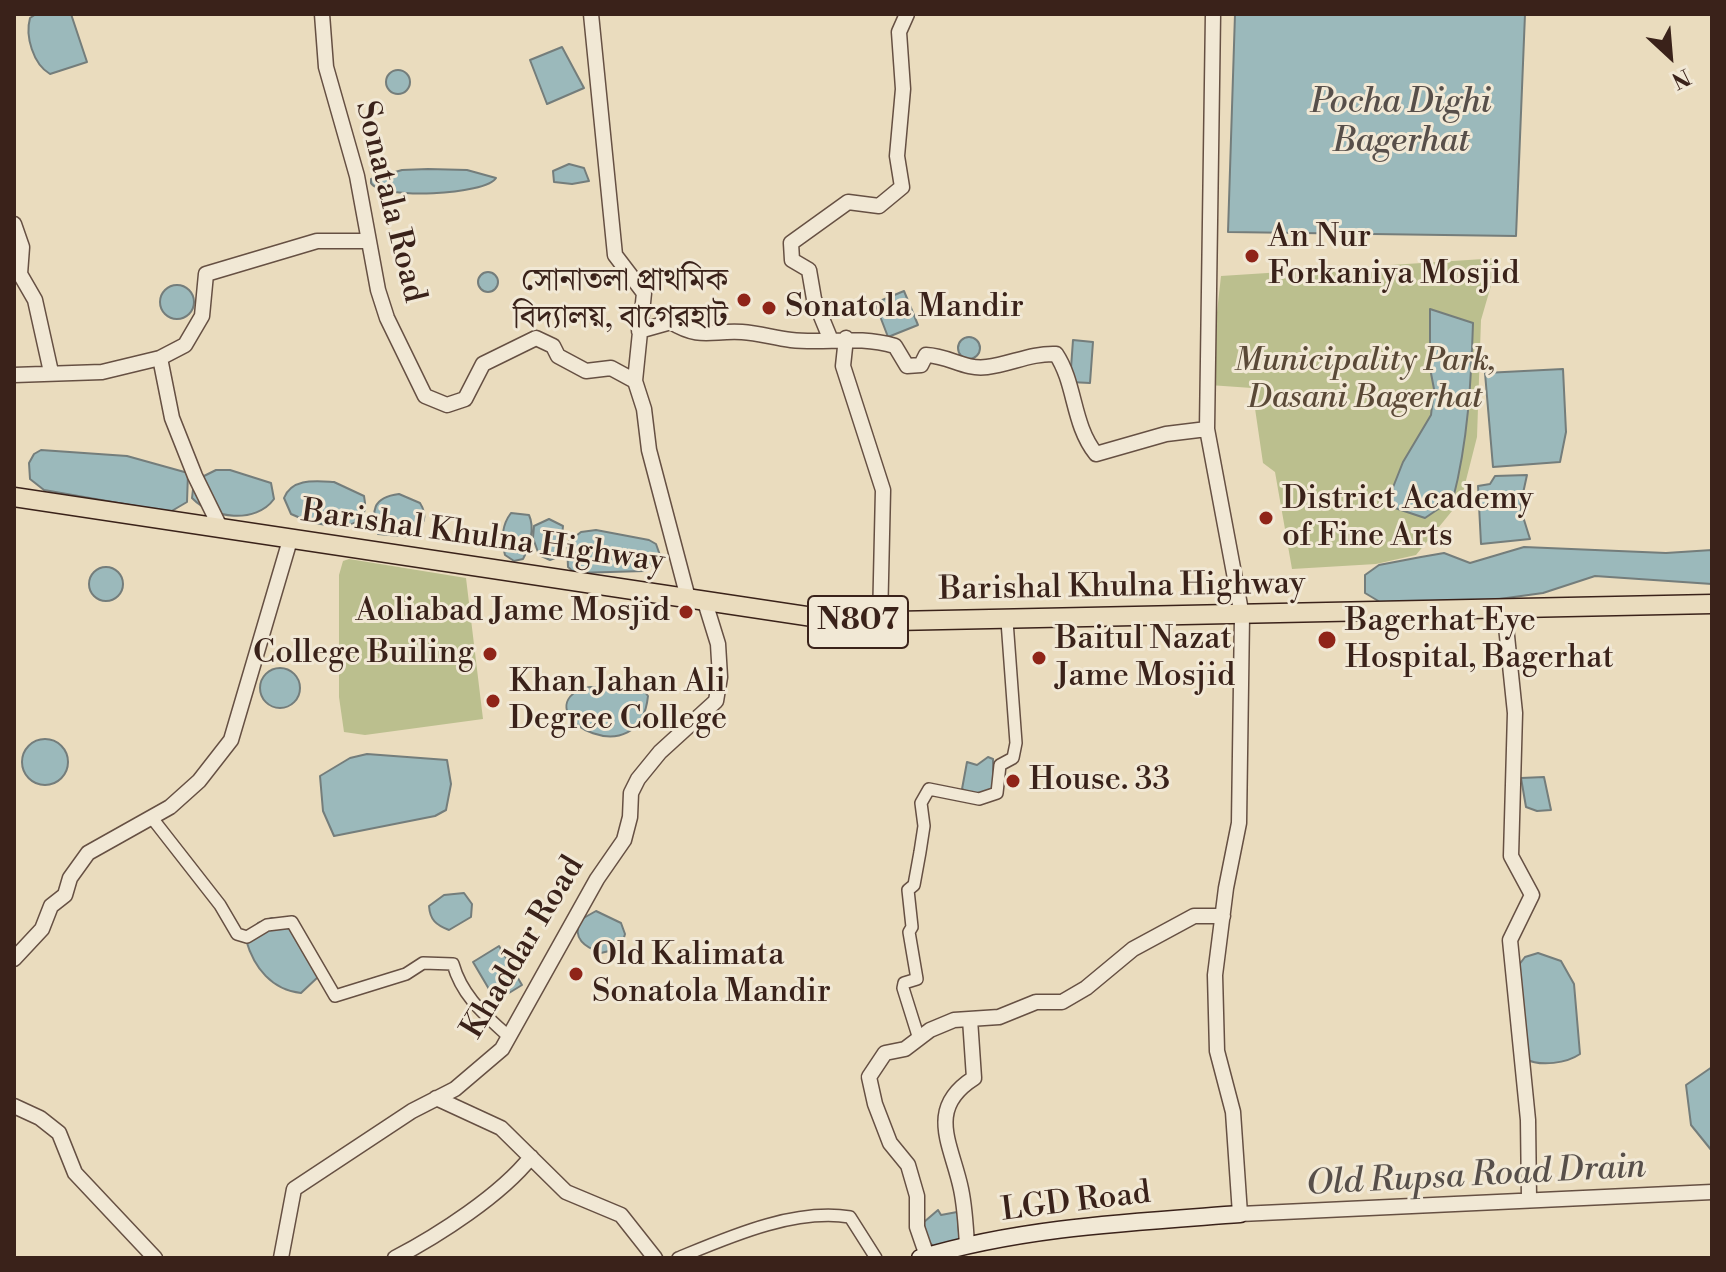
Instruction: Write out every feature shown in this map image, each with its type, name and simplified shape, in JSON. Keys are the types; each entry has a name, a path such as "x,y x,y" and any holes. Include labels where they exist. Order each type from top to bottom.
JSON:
{"highway":[{"name":"Barishal Khulna Highway","path":"14,497 846,622 1712,604"}],"main road":[{"name":"LGD Road","path":"924,1257 967,1246 1128,1222 1240,1214"}],"street":[{"name":"Sonatala Road","path":"322,14 326,67 357,176 367,241 387,318 430,399 447,405 465,399 483,364 536,338 553,346 558,356 586,371 611,368 635,381"},
{"path":"591,14 615,255 644,293 635,381 644,409 649,450 696,600"},
{"path":"830,338 814,299 809,270 792,260 791,243 848,202 879,206 902,187 897,156 903,89 899,32 907,14"},
{"path":"1213,14 1207,429 1242,616 1239,823 1215,975 1217,1051 1233,1112 1240,1214 1712,1192"},
{"path":"14,224 22,247 20,274 35,300 51,372"},
{"path":"14,375 102,372 160,358 185,345 202,316 206,274 317,241 367,241"},
{"path":"639,331 671,322 688,333 740,332 791,340 846,338 895,346 907,366 921,365 926,355 948,356 959,365 985,367 1040,354 1056,354 1066,369 1071,400 1083,432 1096,454 1166,434 1207,429"},
{"path":"846,338 843,366 883,490 880,622"},
{"path":"160,358 172,418 221,529"},
{"path":"14,959 42,929 51,906 65,895 70,878 88,853 152,818 190,790 231,740 290,540"},
{"name":"Khaddar Road","path":"281,1258 294,1189 306,1178 474,1076 502,1049 597,879 624,840 630,817 631,793 638,779 670,742 716,701 720,677 718,644 696,600"},
{"path":"1504,607 1515,713 1511,856 1532,895 1510,940 1528,1120 1529,1198"},
{"path":"919,1039 903,988 904,983 917,979 908,904 924,826 921,803 929,789 979,799 997,793 1000,765 1013,758 1016,743 1007,621"},
{"path":"152,818 220,905 237,934 247,937 267,925 292,922 335,996 406,974 423,963 453,964 459,984 471,1001 508,1036"},
{"path":"924,1257 917,1227 917,1196 908,1165 890,1143 875,1104 869,1077 885,1053 905,1049 954,1020 1012,1014 1036,1002 1062,1002 1086,988 1133,949 1194,916 1223,916"},
{"path":"967,1246 961,1190 943,1132 951,1098 974,1078 970,1019"},
{"path":"436,1098 501,1128 566,1192 621,1215 655,1258"},
{"path":"14,1106 40,1118 59,1133 75,1173 155,1258"},
{"path":"395,1258 439,1235 515,1178 531,1157"},
{"path":"678,1258 763,1227 798,1218 837,1215 850,1217 876,1258"}],"green space":[{"name":"Municipality Park, Dasani Bagerhat","path":"1499,258 1481,320 1477,437 1461,500 1416,555 1376,564 1292,569 1275,472 1263,463 1252,388 1209,385 1221,276"},
{"path":"349,559 466,578 483,719 365,735 344,732 339,697 339,575 343,561"}],"water":[{"path":"36,14 71,14 87,62 50,74 44,69 35,57 30,41 30,18"},
{"name":"Pocha Dighi Bagerhat","path":"1235,14 1525,14 1516,236 1228,232"},
{"path":"562,47 584,88 547,104 530,60"},
{"path":"398,70 407,73 410,82 407,91 398,94 389,91 386,82 389,73"},
{"path":"569,164 584,168 589,181 572,184 554,182 553,171"},
{"path":"402,170 467,170 496,178 474,188 433,193 393,192 371,183 371,179"},
{"path":"488,272 495,275 498,282 495,289 488,292 481,289 478,282 481,275"},
{"path":"177,285 189,290 194,302 189,314 177,319 165,314 160,302 165,290"},
{"path":"904,291 918,325 888,337 875,303"},
{"path":"1430,309 1473,323 1465,434 1453,499 1425,518 1386,505 1403,462 1431,415 1434,389 1430,368"},
{"path":"965,337 973,337 980,348 973,359 965,359 958,352 958,344"},
{"path":"1073,340 1093,342 1090,383 1070,382"},
{"path":"1563,369 1566,432 1560,462 1493,467 1485,373"},
{"path":"41,450 127,456 188,473 187,502 170,512 44,490 30,479 29,463 34,454"},
{"path":"216,470 230,470 271,483 274,499 266,507 245,515 211,511 192,498 194,481"},
{"path":"1527,475 1520,507 1530,539 1481,544 1478,486 1490,484 1495,476"},
{"path":"305,482 334,482 364,496 365,510 360,519 340,526 291,514 284,498 293,487"},
{"path":"399,494 420,503 423,508 424,521 413,537 378,534 374,518 376,506 384,498"},
{"path":"511,513 529,515 532,526 530,543 523,559 514,561 505,555 503,539 505,523"},
{"path":"549,519 563,526 560,556 550,560 539,555 533,538 534,526"},
{"path":"596,530 649,540 656,544 661,558 645,571 575,573 568,567 567,543 581,532"},
{"path":"1524,547 1666,553 1712,550 1712,584 1595,576 1543,593 1492,600 1380,602 1365,593 1365,575 1379,565 1444,553 1470,563"},
{"path":"106,567 118,572 123,584 118,596 106,601 94,596 89,584 94,572"},
{"path":"280,668 294,674 300,688 294,702 280,708 266,702 260,688 266,674"},
{"path":"637,682 648,696 641,720 627,732 610,736 593,733 578,725 568,714 567,702 577,691"},
{"path":"45,739 61,746 68,762 61,778 45,785 29,778 22,762 29,746"},
{"path":"367,754 447,760 451,784 446,810 435,816 334,836 323,811 320,776 350,758"},
{"path":"988,757 993,759 993,791 974,795 962,789 967,762 977,765"},
{"path":"1544,777 1551,810 1537,811 1526,807 1521,778"},
{"path":"464,893 472,904 471,917 449,930 434,921 429,906 444,895"},
{"path":"596,911 621,923 625,934 621,948 601,953 590,948 579,937 580,920"},
{"path":"272,918 287,922 318,977 301,993 273,982 259,968 249,950 246,940 258,923"},
{"path":"499,946 522,985 496,1001 473,962"},
{"path":"1538,953 1561,961 1574,984 1580,1054 1561,1062 1539,1063 1525,1059 1518,966 1525,957"},
{"path":"1712,1067 1712,1151 1691,1125 1686,1085"},
{"path":"938,1210 941,1215 957,1212 962,1217 958,1225 960,1241 935,1248 925,1238 924,1222"}],"place":[{"name":"An Nur Forkaniya Mosjid","path":"1252,256"},
{"name":"সোনাতলা প্রাথমিক বিদ্যালয়, বাগেরহাট","path":"744,300"},
{"name":"Sonatola Mandir","path":"769,308"},
{"name":"District Academy of Fine Arts","path":"1266,518"},
{"name":"Aoliabad Jame Mosjid","path":"686,612"},
{"name":"Bagerhat Eye Hospital, Bagerhat","path":"1327,640"},
{"name":"College Builing","path":"490,654"},
{"name":"Baitul Nazat Jame Mosjid","path":"1039,658"},
{"name":"Khan Jahan Ali Degree College","path":"493,701"},
{"name":"House. 33","path":"1013,781"},
{"name":"Old Kalimata Sonatola Mandir","path":"576,974"}],"water label":[{"name":"Old Rupsa Road Drain","path":"1476,1177"}]}
